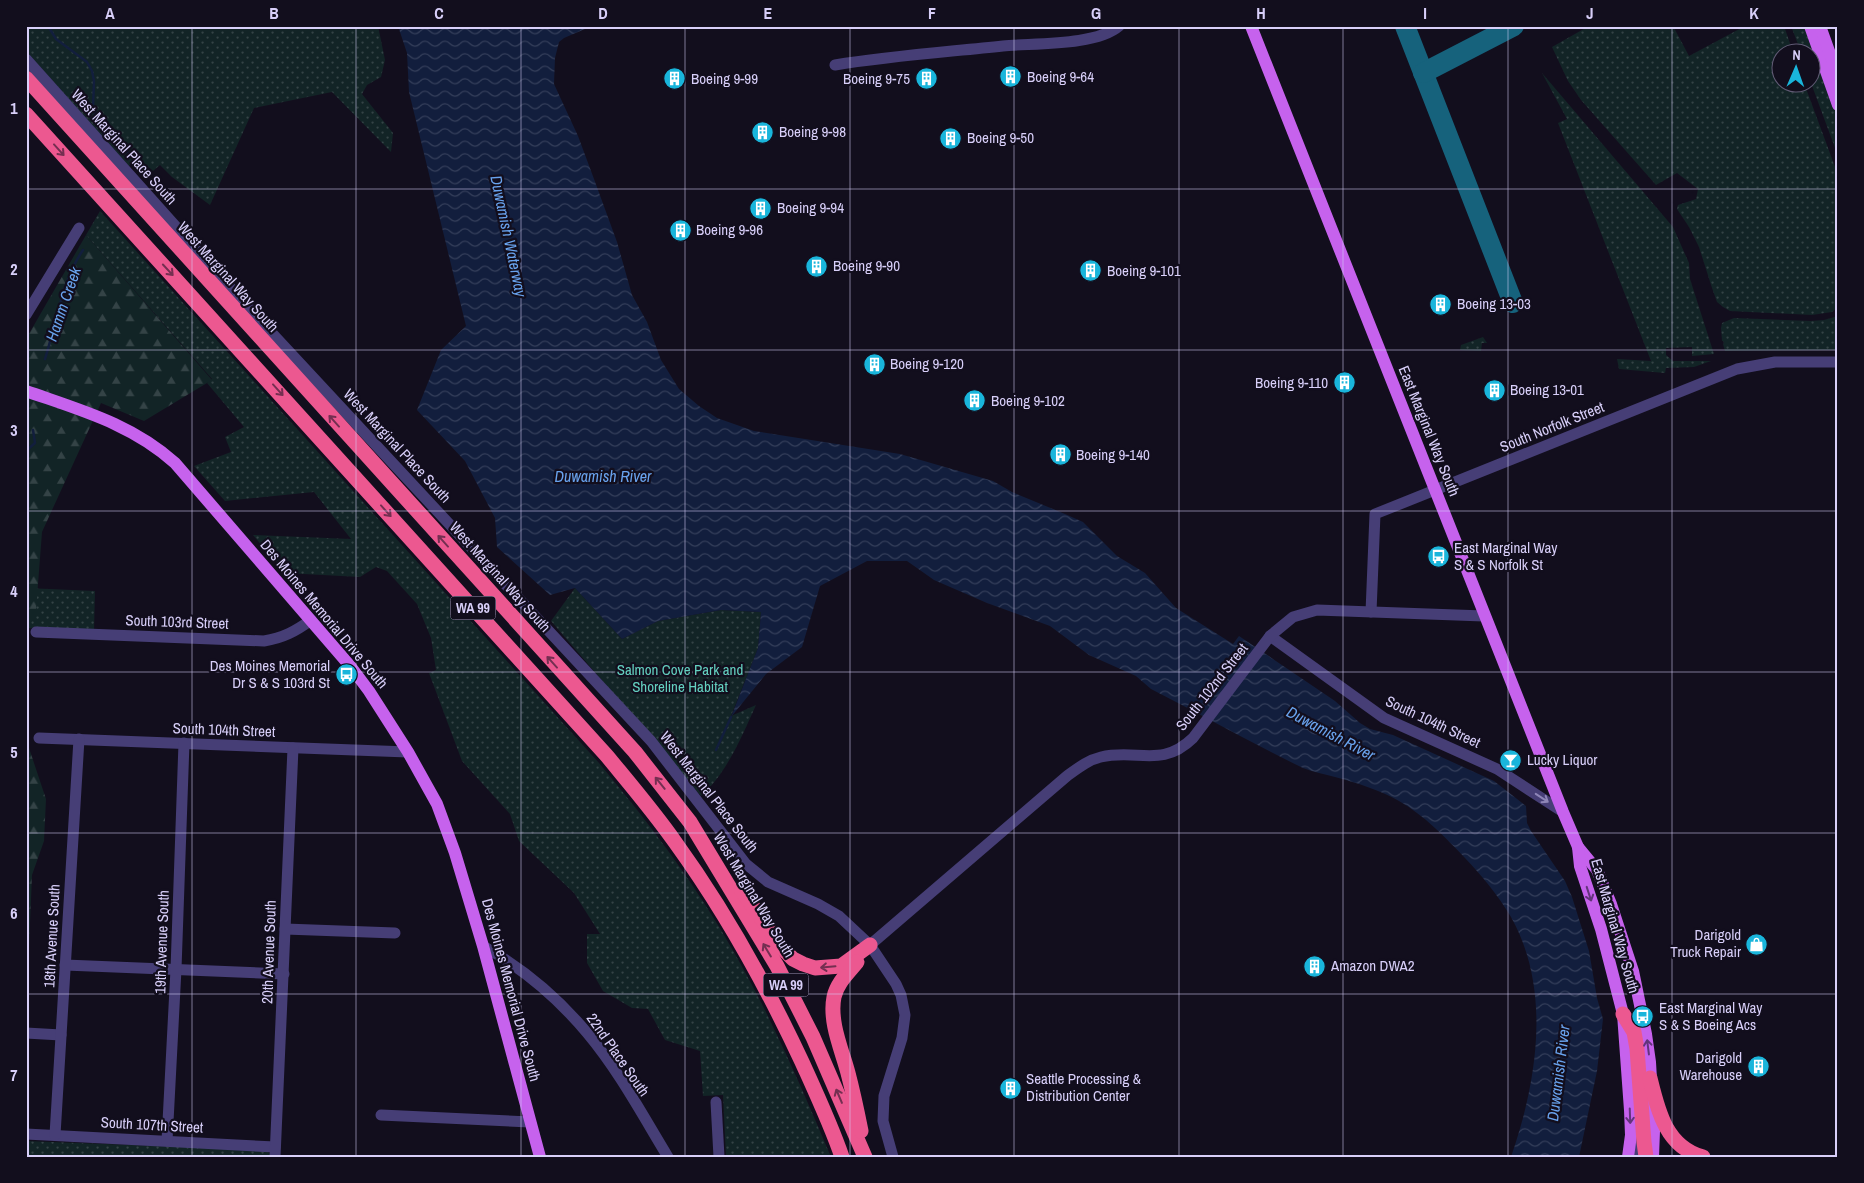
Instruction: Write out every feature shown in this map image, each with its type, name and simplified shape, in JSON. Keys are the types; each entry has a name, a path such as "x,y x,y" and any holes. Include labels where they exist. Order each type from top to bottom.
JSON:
{"highway":[{"name":"West Marginal Way South","path":"26,78 635,752 690,822 777,966 813,1037 865,1157"},
{"name":"WA 99","path":"26,114 607,756 641,798 675,842 744,947 777,1009 818,1098 842,1157"},
{"path":"690,822 737,883 783,950 793,959 815,968 841,966 870,945"},
{"path":"865,1157 856,1106 834,1024 833,1009 838,987 845,975 870,945"},
{"path":"1623,1014 1634,1032 1637,1049 1646,1157"},
{"path":"1650,1078 1658,1110 1668,1132 1688,1151 1703,1157"}],"main road":[{"name":"East Marginal Way South","path":"1251,26 1563,812 1578,847 1597,870 1622,934 1634,972 1646,1034 1654,1131 1653,1157"},
{"path":"1810,26 1838,105"},
{"path":"1820,26 1838,76"},
{"name":"Des Moines Memorial Drive South","path":"26,391 115,423 162,451 175,463 311,620 369,691 408,752 437,804 447,827 483,946 540,1157"},
{"name":"East Marginal Way South","path":"1578,847 1580,866 1601,929 1623,1014 1631,1135 1628,1157"}],"street":[{"path":"835,65 1005,46 1084,40 1102,36 1119,26"},
{"name":"West Marginal Place South","path":"26,59 255,315 645,734 746,864 768,882 818,904 839,916 870,945 896,984 901,995 905,1016 902,1038 884,1096 883,1121 893,1157"},
{"path":"26,315 79,228"},
{"name":"South Norfolk Street","path":"1371,612 1375,514 1737,369 1774,362 1838,362"},
{"name":"South 102nd Street","path":"870,945 1085,763 1102,756 1165,755 1184,746 1200,728 1270,636 1293,617 1309,611 1484,616"},
{"name":"South 103rd Street","path":"36,632 264,641 278,639 311,620"},
{"name":"South 104th Street","path":"1270,636 1341,689 1384,718 1488,764 1563,812"},
{"name":"South 104th Street","path":"39,738 408,752"},
{"name":"18th Avenue South","path":"55,1135 79,739"},
{"name":"19th Avenue South","path":"167,1141 176,969 184,743"},
{"name":"20th Avenue South","path":"275,1152 293,748"},
{"path":"286,929 395,933"},
{"name":"22nd Place South","path":"483,946 506,959 536,982 561,1004 584,1029 610,1065 668,1157"},
{"path":"65,965 284,974"},
{"path":"26,1033 61,1035"},
{"path":"716,1102 719,1157"},
{"path":"381,1115 530,1122"},
{"path":"1654,1131 1659,1157"},
{"name":"South 107th Street","path":"26,1134 167,1141 275,1152"},
{"path":"1631,1135 1636,1157"}],"green space":[{"path":"26,26 378,26 385,60 381,77 367,85 362,94 393,133 391,152 332,92 254,108 210,205 172,177 160,165 153,171 138,158 129,166 26,51"},
{"path":"1589,26 1593,26 1595,29 1599,26 1673,26 1689,56 1745,26 1784,26 1790,42 1772,42 1772,92 1807,92 1838,175 1838,307 1832,312 1812,315 1730,311 1717,302 1699,247 1677,209 1678,205 1696,199 1698,189 1677,173 1656,185 1581,100 1568,81 1552,47"},
{"path":"1791,26 1804,26 1810,42 1797,42"},
{"path":"1542,73 1673,227 1689,263 1690,279 1714,354 1692,356 1692,347 1666,348 1666,355 1673,361 1711,361 1694,367 1666,368 1665,373 1619,369 1617,359 1651,361 1558,123 1567,119"},
{"path":"1822,75 1838,119 1838,156 1814,92 1822,92"},
{"path":"100,211 599,763 636,809 672,856 705,904 735,954 762,1003 831,1157 726,1157 723,1095 703,1096 700,1051 665,1040 648,1009 632,1008 603,991 587,963 587,934 600,934 574,893 519,841 510,814 462,761 429,673 436,670 431,638 417,604 387,571 376,567 360,577 285,573 253,535 351,539 314,492 225,501 194,466 231,452 225,437 244,427 207,383 212,379 86,235"},
{"path":"86,235 212,380 144,421 101,403 42,532 36,610 26,636 26,339"},
{"path":"1838,316 1838,350 1725,351 1722,341 1722,323 1734,318 1811,321"},
{"path":"1483,337 1487,343 1482,343 1481,351 1460,350 1461,345"},
{"path":"26,588 95,591 94,631 26,628"},
{"name":"Salmon Cove Park and Shoreline Habitat","path":"575,588 622,639 658,621 721,610 761,612 758,648 731,716 756,705 726,765 701,796 551,621"},
{"path":"26,739 46,799 44,841 32,875 29,947 26,947"},
{"path":"26,1141 266,1150 273,1157 26,1157"}],"water":[{"name":"Duwamish River","path":"398,26 592,26 559,42 555,58 554,84 578,136 617,242 632,295 647,322 661,360 679,389 699,406 717,418 754,431 900,454 993,481 1012,492 1083,522 1117,556 1145,573 1176,608 1233,644 1239,636 1335,701 1360,723 1370,729 1393,735 1494,781 1526,806 1527,823 1531,831 1565,881 1572,897 1589,951 1597,998 1603,1019 1597,1071 1579,1157 1511,1157 1528,1098 1536,1036 1536,1005 1532,975 1524,945 1506,909 1478,872 1434,827 1399,801 1368,787 1303,768 1264,749 1151,689 1136,676 1089,655 1050,626 987,603 934,580 907,561 867,561 820,586 802,647 766,674 731,717 758,648 761,612 721,610 658,621 622,639 575,588 550,595 497,547 495,518 465,461 417,410 441,350 466,326 409,92 407,53"}],"waterway":[{"name":"Hamm Creek","path":"48,26 56,39 87,62 92,71 94,81 93,107 98,121 128,153"},
{"name":"Hamm Creek","path":"45,359 60,303 70,275 83,250"},
{"name":"Hamm Creek","path":"26,451 35,443 33,430"},
{"path":"716,750 731,717"}],"taxiway":[{"path":"1405,26 1513,303"},
{"path":"1423,73 1514,26"}],"place":[{"name":"Boeing 9-64","path":"1011,77"},
{"name":"Boeing 9-99","path":"675,79"},
{"name":"Boeing 9-75","path":"926,79"},
{"name":"Boeing 9-98","path":"763,132"},
{"name":"Boeing 9-50","path":"951,138"},
{"name":"Boeing 9-94","path":"761,208"},
{"name":"Boeing 9-96","path":"680,230"},
{"name":"Boeing 9-90","path":"817,266"},
{"name":"Boeing 9-101","path":"1091,271"},
{"name":"Boeing 13-03","path":"1441,304"},
{"name":"Boeing 9-120","path":"874,364"},
{"name":"Boeing 9-110","path":"1344,383"},
{"name":"Boeing 13-01","path":"1494,390"},
{"name":"Boeing 9-102","path":"975,401"},
{"name":"Boeing 9-140","path":"1060,455"},
{"name":"East Marginal Way S & S Norfolk St","path":"1438,557"},
{"name":"Des Moines Memorial Dr S & S 103rd St","path":"346,675"},
{"name":"Lucky Liquor","path":"1511,760"},
{"name":"Darigold Truck Repair","path":"1757,944"},
{"name":"Amazon DWA2","path":"1315,966"},
{"name":"East Marginal Way S & S Boeing Acs","path":"1643,1017"},
{"name":"Darigold Warehouse","path":"1758,1067"},
{"name":"Seattle Processing & Distribution Center","path":"1010,1088"}],"water label":[{"name":"Duwamish Waterway","path":"509,236"}]}
